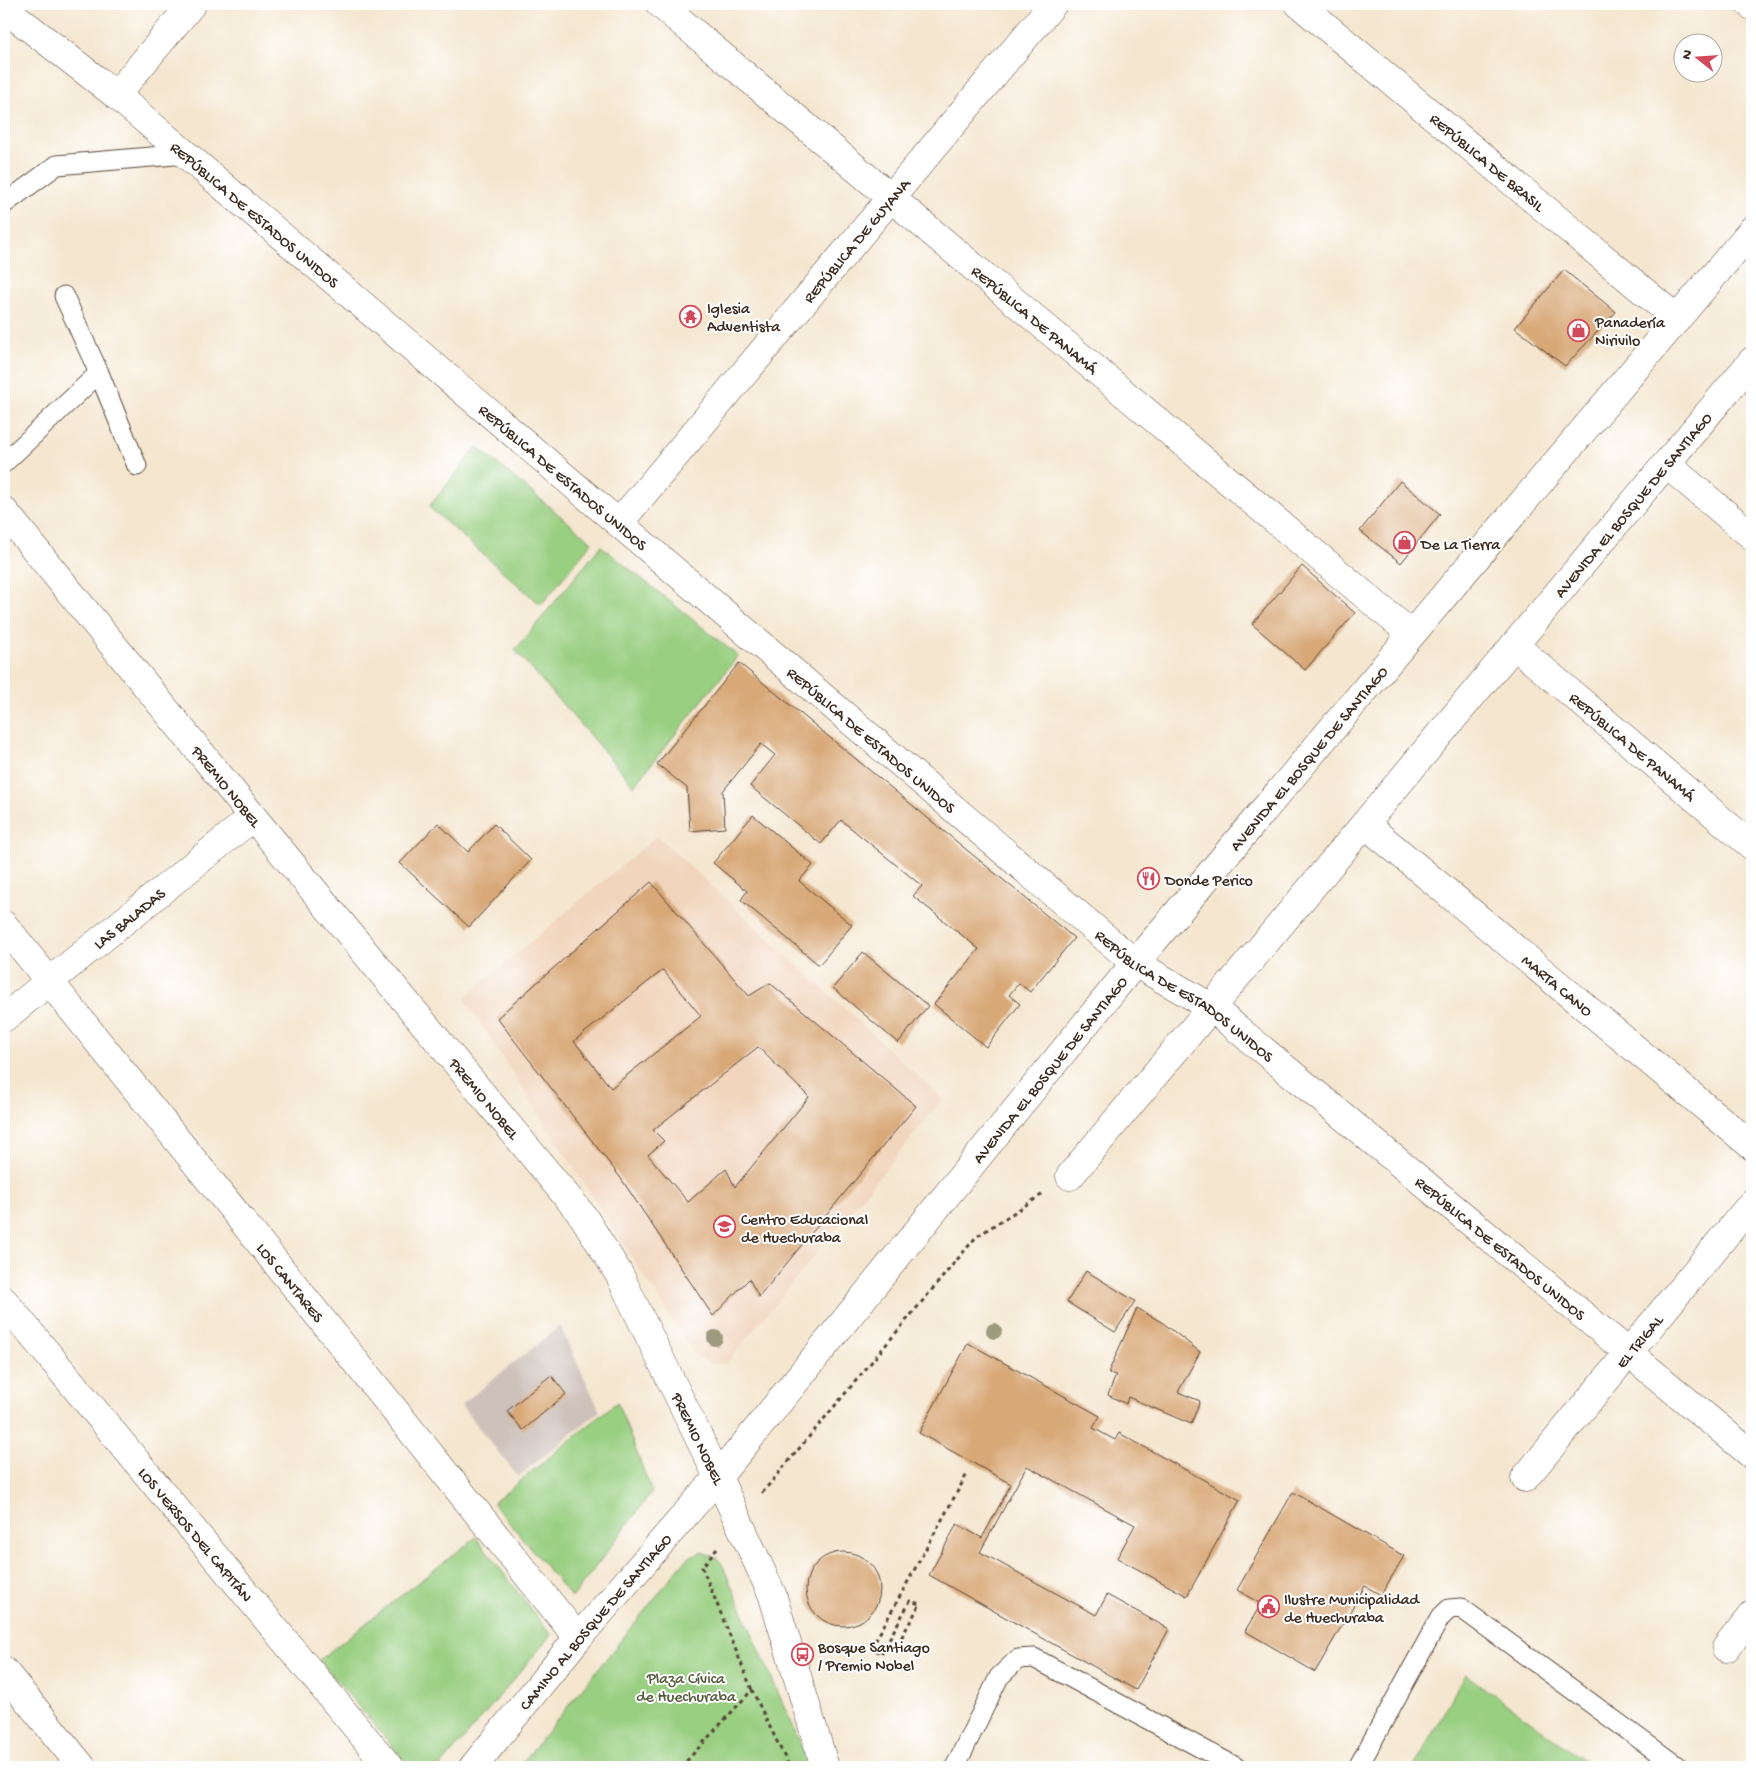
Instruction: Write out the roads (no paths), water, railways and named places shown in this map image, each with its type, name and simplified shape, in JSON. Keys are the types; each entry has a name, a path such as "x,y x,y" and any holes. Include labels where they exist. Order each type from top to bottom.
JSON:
{"street":[{"path":"116,95 192,4"},
{"name":"REPÚBLICA DE PANAMÁ","path":"660,4 1411,634"},
{"name":"REPÚBLICA DE GUYANA","path":"619,523 1053,4"},
{"name":"REPÚBLICA DE BRASIL","path":"1299,4 1677,319"},
{"name":"REPÚBLICA DE ESTADOS UNIDOS","path":"4,8 116,95 186,154 1136,963 1211,1007 1752,1456"},
{"name":"AVENIDA EL BOSQUE DE SANTIAGO","path":"718,1477 1136,963 1752,230"},
{"name":"AVENIDA EL BOSQUE DE SANTIAGO","path":"1070,1176 1752,361"},
{"path":"1666,464 1752,536"},
{"name":"PREMIO NOBEL","path":"4,511 583,1216 619,1274 718,1477 772,1594 826,1767"},
{"name":"REPÚBLICA DE PANAMÁ","path":"1514,646 1752,846"},
{"name":"LAS BALADAS","path":"4,1018 253,816"},
{"name":"MARTA CANO","path":"1365,824 1752,1146"},
{"name":"LOS CANTARES","path":"4,925 578,1638"},
{"name":"EL TRIGAL","path":"1524,1478 1752,1203"},
{"name":"LOS VERSOS DEL CAPITÁN","path":"4,1301 389,1767"},
{"name":"CAMINO AL BOSQUE DE SANTIAGO","path":"473,1767 578,1638 718,1477"},
{"path":"1726,1648 1752,1615"},
{"path":"4,1671 82,1767"}],"lane":[{"path":"4,204 57,165 186,154"},
{"path":"64,296 100,373 137,466"},
{"path":"4,463 100,373"},
{"path":"1358,1767 1440,1618 1449,1609 1461,1608 1678,1767"},
{"path":"955,1767 1000,1677 1018,1658 1034,1658 1236,1767"}],"place":[{"name":"Iglesia Adventista","path":"691,316"},
{"name":"Panadería Nirivilo","path":"1579,330"},
{"name":"De La Tierra","path":"1405,543"},
{"name":"Donde Perico","path":"1149,879"},
{"name":"Centro Educacional de Huechuraba","path":"725,1227"},
{"name":"Ilustre Municipalidad de Huechuraba","path":"1268,1607"},
{"name":"Bosque Santiago / Premio Nobel","path":"802,1655"}],"park label":[{"name":"Plaza Cívica de Huechuraba","path":"686,1686"}]}
